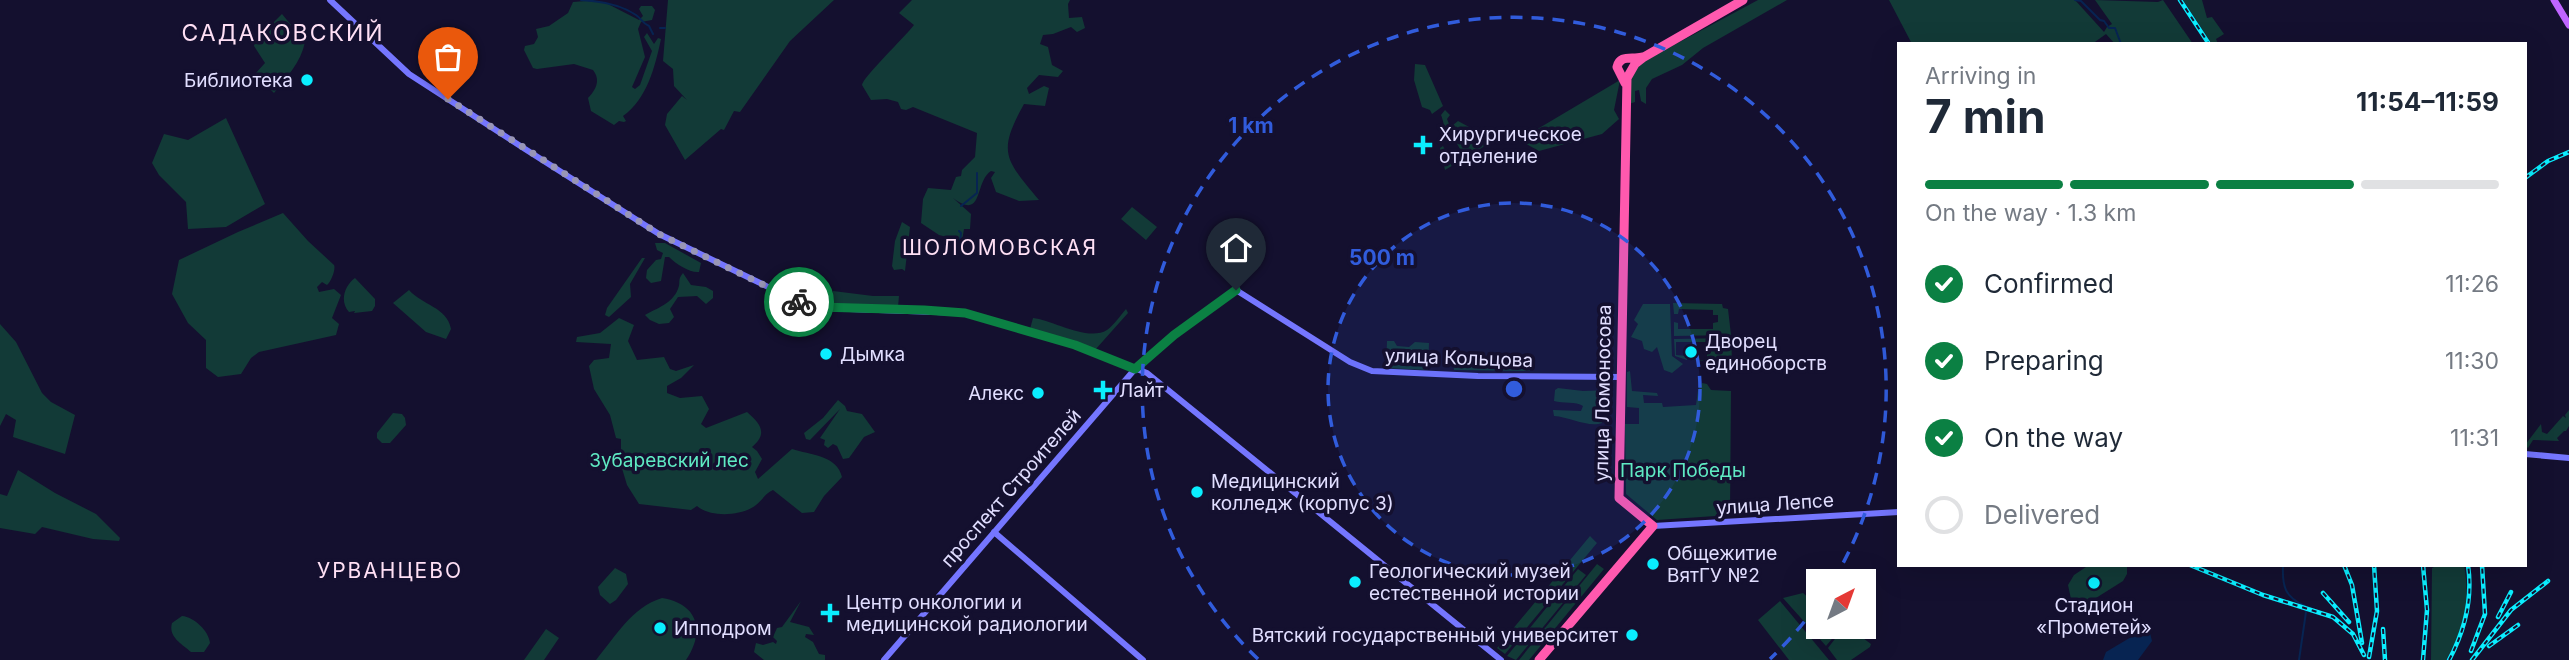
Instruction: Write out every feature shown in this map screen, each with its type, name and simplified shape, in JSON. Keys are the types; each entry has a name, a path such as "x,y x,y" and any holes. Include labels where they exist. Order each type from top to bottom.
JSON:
{"highway":[{"path":"1644,57 1621,60 1618,65 1627,74 1644,57 1744,0"},
{"name":"улица Ломоносова","path":"1627,74 1619,498 1653,526"},
{"path":"1539,660 1653,526"}],"main road":[{"path":"330,0 409,74 649,228 796,300 821,307 965,313 1075,345 1157,380 1492,656 1501,660"},
{"path":"2554,0 2569,25"},
{"name":"улица Кольцова","path":"1236,290 1350,362 1372,371 1478,376 1620,377"},
{"name":"проспект Строителей","path":"884,660 1135,369 1174,335 1236,290"},
{"path":"2527,454 2569,458"},
{"name":"улица Лепсе","path":"1653,526 1897,512"},
{"path":"994,533 1143,660"}],"green space":[{"path":"668,0 834,0 790,41 740,112 734,111 724,130 721,129 685,160 665,125 667,114 682,96 687,100 674,86 673,69 663,61"},
{"path":"912,0 1070,0 1069,18 1082,17 1085,28 1077,32 1071,27 1043,35 1040,44 1048,47 1052,65 1063,71 1058,77 1039,75 1027,88 1029,94 1044,86 1049,88 1045,106 1024,104 1010,134 1008,145 1012,165 1039,200 1019,201 996,192 991,178 995,172 991,171 970,205 953,198 971,214 970,229 964,229 962,241 939,235 921,223 923,199 928,188 951,190 956,177 961,176 962,170 975,157 977,133 913,107 901,109 898,102 887,99 871,100 862,85 914,25 899,13"},
{"path":"1758,0 1787,0 1703,48 1682,65 1652,79 1646,88 1646,104 1641,101 1639,90 1635,91 1635,102 1629,104 1628,83 1633,67"},
{"path":"1889,0 2075,0 2104,32 2112,24 2095,0 2163,0 2192,42 2113,42 2106,34 2095,42 1911,42"},
{"path":"2183,0 2202,0 2207,18 2212,17 2224,34 2216,39 2217,42 2211,42"},
{"path":"573,2 604,2 639,20 643,16 639,9 641,6 652,6 655,10 652,20 641,22 638,29 645,57 632,87 635,89 640,85 652,51 644,37 647,33 654,44 658,38 661,39 653,71 638,101 623,116 626,121 619,121 614,125 591,111 588,98 597,81 593,70 574,64 533,68 524,50 525,46 534,44 538,37 536,29 549,26 568,13"},
{"path":"282,14 305,42 297,63 274,93 255,74 265,63 254,46 255,41"},
{"path":"1415,64 1425,65 1443,106 1432,114 1430,110 1422,107 1414,80"},
{"path":"1620,80 1614,110 1619,119 1602,134 1539,151 1519,140"},
{"path":"1445,110 1450,115 1447,119 1449,124 1453,125 1458,121 1482,134 1498,138 1445,170 1440,148 1443,146 1454,161 1459,158 1461,151 1445,129 1441,115"},
{"path":"226,118 265,204 226,227 188,229 186,202 159,175 152,163 164,134 188,140"},
{"path":"1132,207 1157,227 1146,240 1121,219"},
{"path":"283,213 334,265 329,283 327,285 322,282 317,287 319,292 334,289 341,295 332,318 339,324 336,335 259,352 251,358 241,374 218,377 206,368 206,340 188,323 172,294 179,260"},
{"path":"902,222 910,227 905,271 894,270 892,266 895,241"},
{"path":"655,243 665,243 701,263 699,272 687,270 665,257 661,281 651,283 646,278 647,270 656,260 661,259 663,253 657,250"},
{"path":"642,258 645,258 630,284 631,297 609,317 605,315 607,308"},
{"path":"683,273 691,285 713,291 713,298 706,304 697,296 678,297 670,309 674,317 669,323 659,324 650,320 645,315 672,298"},
{"path":"355,278 375,299 372,311 354,313 355,311 349,312 346,308 344,293"},
{"path":"409,290 445,316 451,329 446,339 426,332 393,303"},
{"path":"833,291 899,296 898,307 834,306"},
{"path":"1673,303 1722,304 1723,308 1728,309 1731,335 1674,336 1674,322 1678,323 1678,329 1713,329 1713,323 1718,322 1718,315 1713,315 1713,310 1679,309 1678,314 1674,314"},
{"path":"1643,304 1670,304 1672,356 1683,364 1672,373 1664,370 1657,347 1652,352 1644,349 1642,341 1631,337 1638,324 1634,320"},
{"path":"1126,309 1128,313 1095,350 1030,329 1033,318 1080,332 1099,333 1110,328"},
{"name":"Зубаревский лес","path":"619,318 634,325 628,341 637,360 664,357 670,369 676,371 694,365 681,378 667,386 667,393 680,398 702,396 709,409 701,424 706,428 747,412 756,421 761,433 752,447 762,459 755,472 758,479 792,449 822,457 835,464 842,477 824,496 814,512 802,513 773,490 750,509 726,514 710,512 697,506 691,510 639,504 627,485 621,465 621,439 616,438 610,415 594,389 589,366 594,360 609,358 611,344 576,342 577,337 600,333"},
{"path":"0,324 16,342 42,393 51,402 75,415 65,454 13,437 16,420 6,414 0,426"},
{"path":"1731,338 1732,361 1707,360 1707,349 1713,348 1712,342 1676,342 1676,355 1687,356 1687,360 1675,356 1674,339"},
{"path":"1387,341 1394,341 1397,346 1409,347 1415,342 1429,343 1428,370 1386,368"},
{"path":"1453,363 1531,364 1530,371 1454,370"},
{"name":"Парк Победы","path":"1630,371 1632,391 1657,393 1658,396 1643,395 1644,403 1662,403 1663,407 1696,405 1702,383 1707,384 1711,390 1731,391 1730,515 1657,520 1626,494 1625,424 1639,424 1639,408 1627,407 1627,372"},
{"path":"1555,390 1611,390 1601,395 1603,406 1611,412 1604,412 1602,423 1597,424 1554,416 1553,410 1581,411 1583,406 1554,401"},
{"path":"838,400 847,411 862,414 875,432 864,437 849,458 843,459 837,446 833,444 828,448 824,445 825,440 820,438 840,409 810,440 806,439 804,433 823,418"},
{"path":"2569,410 2569,426 2557,438 2559,441 2533,440 2527,447 2527,442 2541,424 2542,432 2547,434 2563,416 2566,418"},
{"path":"393,413 402,414 406,425 390,443 382,443 377,438 377,433"},
{"path":"18,470 96,514 120,538 119,541 93,539 42,527 35,534 0,528 0,494 7,496"},
{"path":"1590,536 1597,543 1505,654 1497,648"},
{"path":"1597,564 1604,569 1529,660 1519,660"},
{"name":"Стадион «Прометей»","path":"2086,567 2127,567 2123,581 2088,603 2071,599 2068,585 2074,575"},
{"path":"2464,567 2466,578 2464,614 2457,638 2446,660 2431,660 2432,568"},
{"path":"615,568 626,574 628,584 610,604 600,595 598,587"},
{"path":"1578,569 1586,575 1516,660 1507,656"},
{"path":"1803,593 1806,596 1806,624 1783,598"},
{"name":"Ипподром","path":"662,598 684,606 695,621 695,639 686,660 596,660 633,616 651,602"},
{"path":"801,601 790,622 809,627 814,635 806,634 805,637 813,642 819,654 825,655 825,660 764,660 754,652 756,643 776,644 777,641 773,637 777,628 782,627"},
{"path":"1780,601 1806,632 1806,639 1812,639 1829,660 1789,660 1758,620"},
{"path":"182,616 204,629 210,643 204,652 191,652 174,636 172,623"},
{"path":"546,629 559,638 544,660 524,660"},
{"path":"1820,639 1832,639 1826,646"},
{"path":"1835,639 1864,639 1871,644 1851,660 1837,660 1828,648"}],"water":[{"path":"2143,630 2150,633 2152,641 2138,660 2103,660 2106,652"}],"waterway":[{"path":"581,0 603,2 623,8 649,26 653,34"},
{"path":"2075,0 2081,1 2109,28 2115,28 2120,42"},
{"path":"660,28 665,28"},
{"path":"961,206 977,193 977,173"},
{"path":"959,231 960,243"},
{"path":"2283,567 2286,590 2293,599 2305,606"},
{"path":"2299,660 2306,612"}],"railway":[{"path":"2180,0 2208,42"},
{"path":"2527,177 2548,161 2569,152"},
{"path":"2195,567 2263,595 2333,617 2353,634 2364,655"},
{"path":"2345,567 2352,585 2362,643"},
{"path":"2369,657 2377,611 2374,567"},
{"path":"2423,567 2427,610 2423,660"},
{"path":"2449,660 2466,614 2468,567"},
{"path":"2471,651 2485,614 2482,567"},
{"path":"2472,660 2511,610 2548,581"},
{"path":"2498,617 2511,592"},
{"path":"2323,593 2349,622"},
{"path":"2489,646 2518,625"},
{"path":"2383,629 2385,660"}],"way so far":[{"path":"448,99 659,234 799,302"}],"place":[{"name":"Библиотека","path":"307,80"},
{"name":"Хирургическое отделение","path":"1423,145"},
{"name":"Дворец единоборств","path":"1691,352"},
{"name":"Дымка","path":"826,354"},
{"name":"Лайт","path":"1103,390"},
{"name":"Алекс","path":"1038,393"},
{"name":"Медицинский колледж (корпус 3)","path":"1197,492"},
{"name":"Общежитие ВятГУ №2","path":"1653,564"},
{"name":"Геологический музей естественной истории","path":"1355,582"},
{"name":"Стадион «Прометей»","path":"2094,583"},
{"name":"Центр онкологии и медицинской радиологии","path":"830,613"},
{"name":"Ипподром","path":"660,628"},
{"name":"Вятский государственный университет","path":"1632,635"}],"district":[{"name":"САДАКОВСКИЙ","path":"283,33"},
{"name":"ШОЛОМОВСКАЯ","path":"1000,247"},
{"name":"УРВАНЦЕВО","path":"390,570"}],"route":[{"path":"799,302 819,307 965,313 1075,345 1135,369 1174,335 1236,290"}]}
